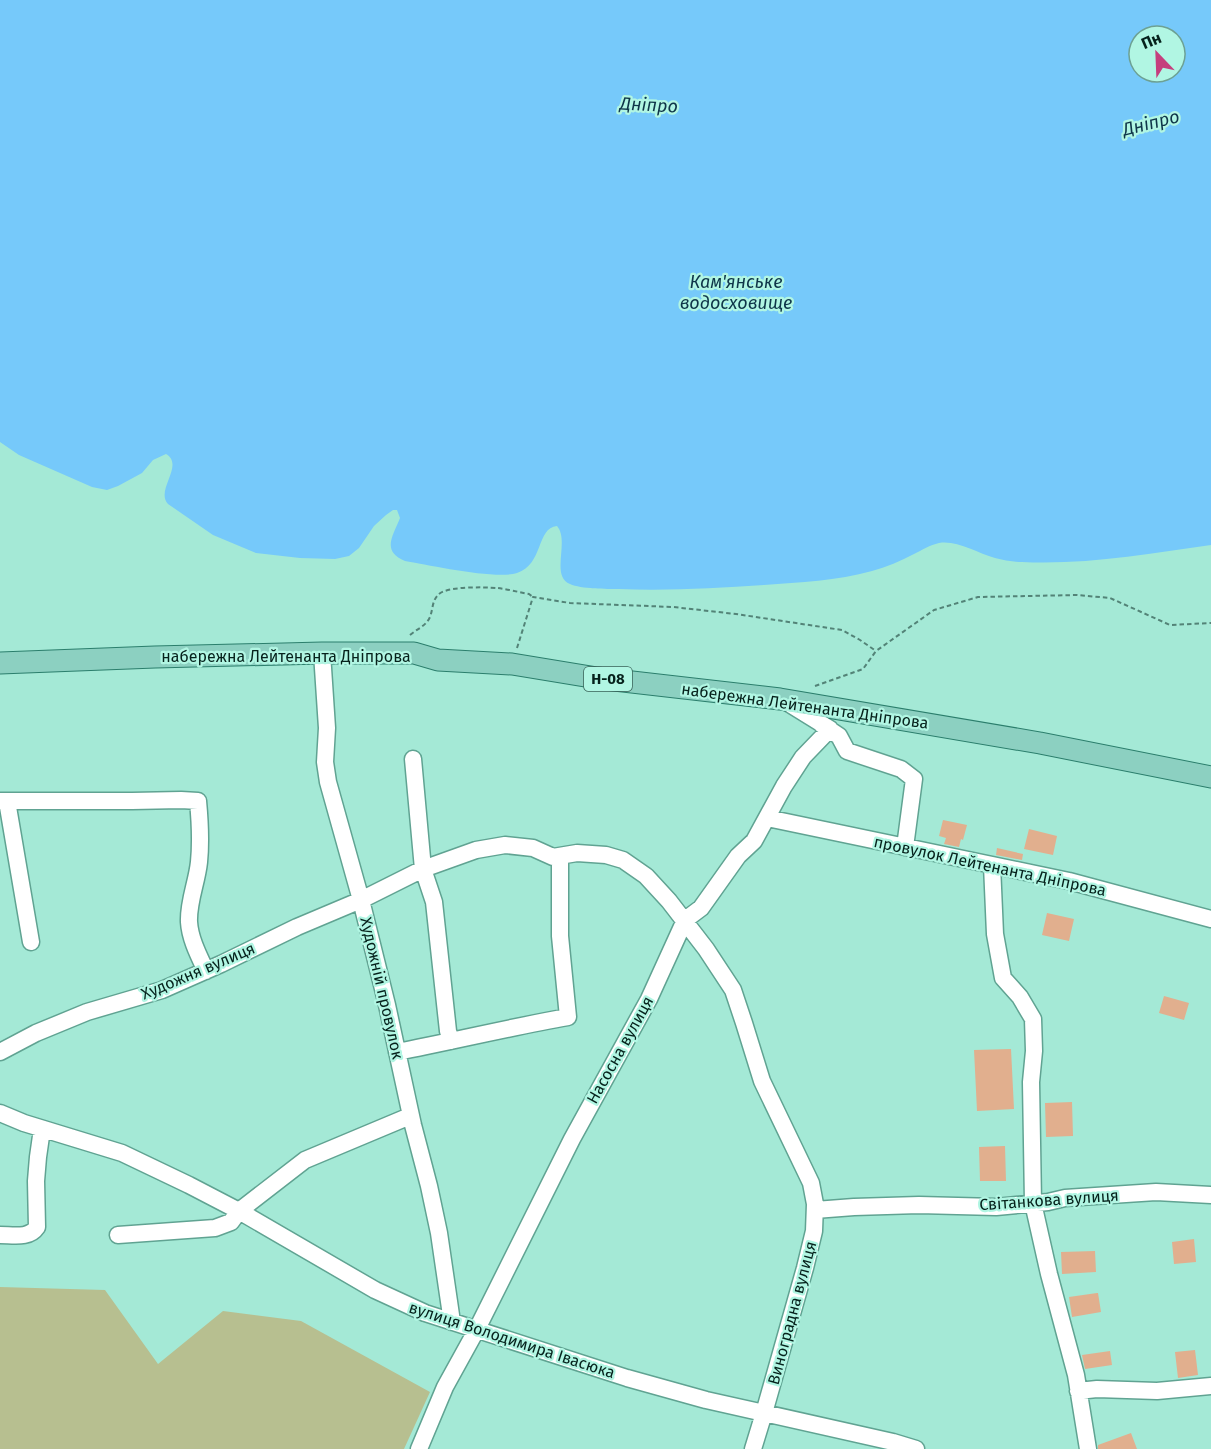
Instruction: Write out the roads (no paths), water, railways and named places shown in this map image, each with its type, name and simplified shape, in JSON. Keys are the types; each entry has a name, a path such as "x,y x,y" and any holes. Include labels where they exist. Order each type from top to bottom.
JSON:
{"main road":[{"name":"набережна Лейтенанта Дніпрова","path":"0,663 155,657 414,653 438,660 512,664 597,678 780,699 1040,743 1211,777"}],"street":[{"name":"Художній провулок","path":"322,653 327,728 325,762 328,782 361,900 410,1116 429,1186 439,1233 452,1322"},
{"name":"Насосна вулиця","path":"419,1449 445,1387 477,1329 572,1139 649,999 686,920 700,908 738,856 754,841 803,757 830,729 780,699"},
{"path":"780,699 839,735 847,751 901,769 914,779 905,847"},
{"path":"413,759 423,869 434,902 448,1031 452,1041"},
{"path":"31,942 4,801 198,801 199,863 189,922 193,943 206,971"},
{"name":"провулок Лейтенанта Дніпрова","path":"767,818 1069,881 1211,919"},
{"name":"Виноградна вулиця","path":"361,900 423,869 476,850 505,846 533,848 553,857 587,853 622,860 646,876 686,920 733,990 762,1081 812,1183 815,1210 814,1231 753,1449"},
{"path":"397,1052 568,1017 560,936 560,856"},
{"path":"992,865 995,934 1003,978 1020,997 1034,1019 1031,1082 1033,1203 1048,1274 1076,1375 1088,1449"},
{"name":"Художня вулиця","path":"0,1052 36,1033 87,1012 162,990 361,900"},
{"name":"вулиця Володимира Івасюка","path":"0,1113 122,1153 239,1211 375,1290 425,1313 543,1352 706,1400 916,1449"},
{"path":"118,1235 215,1228 231,1222 239,1211 305,1160 410,1116"},
{"path":"0,1235 29,1234 37,1227 36,1181 42,1128"},
{"name":"Світанкова вулиця","path":"815,1210 919,1204 996,1207 1065,1198 1156,1192 1211,1195"},
{"path":"1078,1391 1097,1389 1157,1391 1211,1386"}],"water":[{"name":"Кам'янське водосховище","path":"0,0 1211,0 1211,545 1116,558 1069,562 1019,562 988,556 953,543 939,543 883,568 832,579 692,589 594,588 575,586 564,580 561,574 562,540 557,526 550,528 546,533 532,562 526,568 507,575 463,571 405,561 398,557 391,548 392,537 400,518 397,510 393,510 374,526 359,548 349,556 335,559 300,558 256,553 213,535 168,504 165,492 172,464 166,454 153,460 142,473 107,490 92,487 19,455 0,442"}],"water label":[{"name":"Дніпро","path":"649,105"},
{"name":"Дніпро","path":"1151,123"}]}
